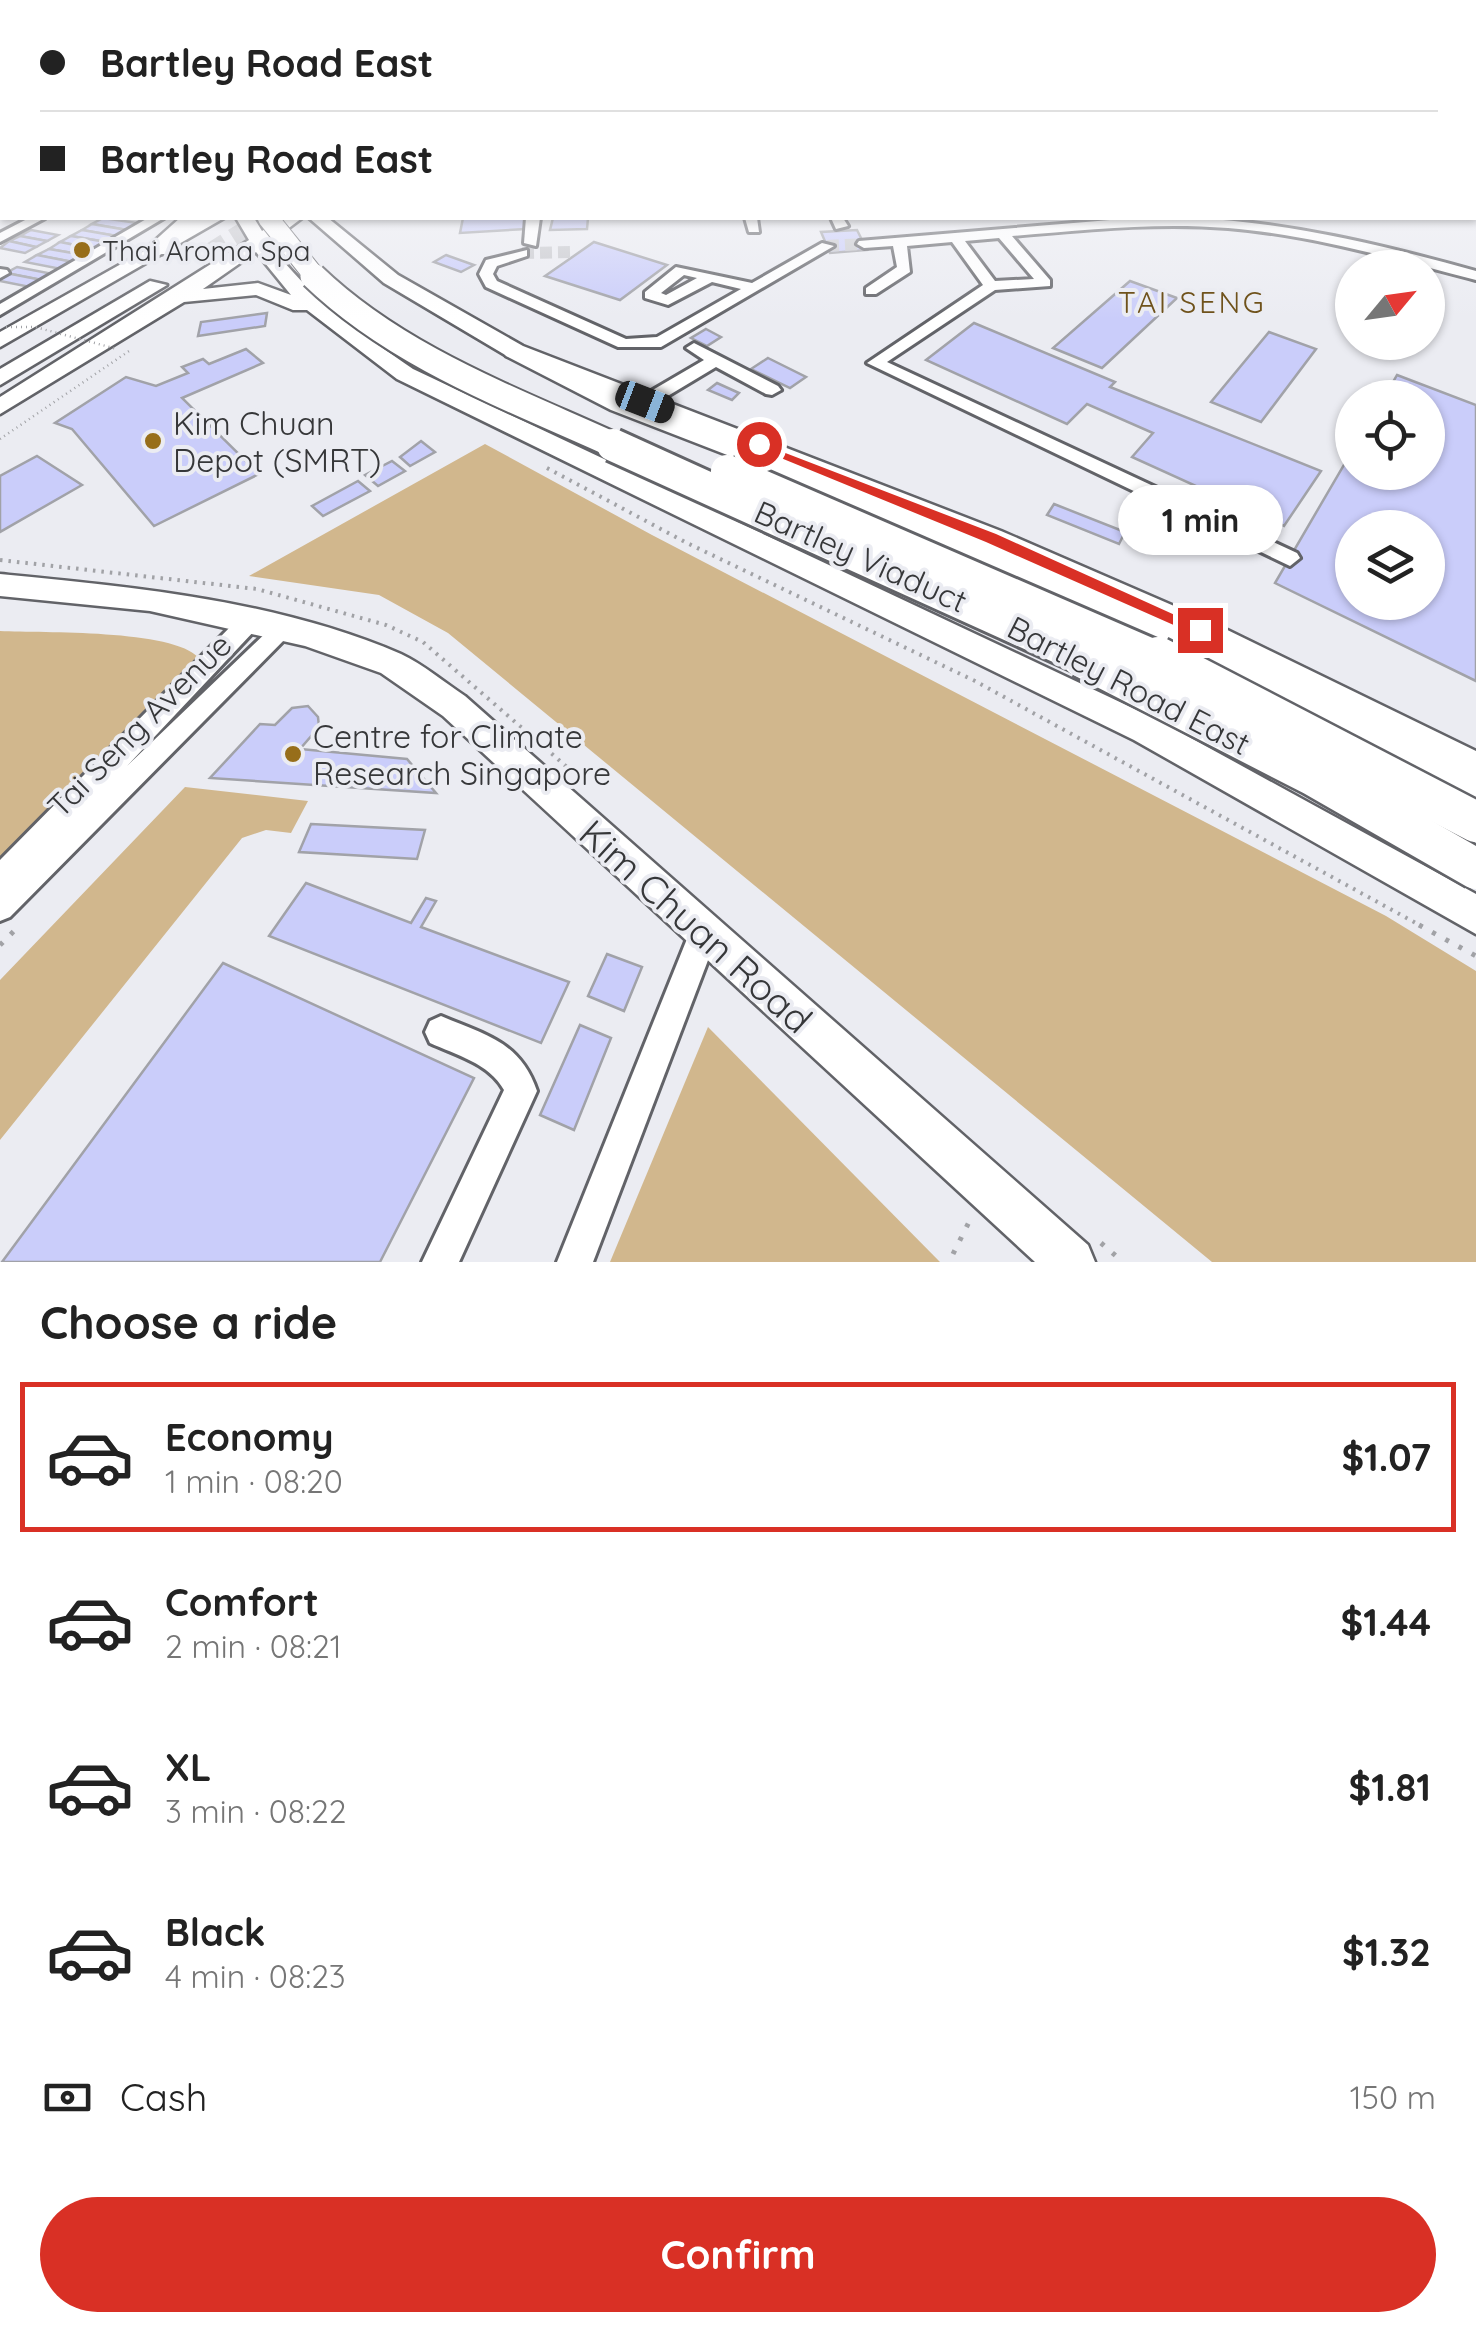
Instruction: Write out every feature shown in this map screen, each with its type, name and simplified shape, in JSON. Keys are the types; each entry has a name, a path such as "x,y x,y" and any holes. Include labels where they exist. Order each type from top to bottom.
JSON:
{"highway":[{"path":"159,249 190,220"},
{"name":"Bartley Viaduct","path":"297,220 347,276 413,326 642,436 1024,594 1144,650 1476,822"},
{"name":"Bartley Viaduct","path":"263,230 286,244 324,284 374,324 446,368 1091,660 1312,775 1476,869"},
{"path":"515,351 621,404 794,470 1329,711 1476,788"}],"main road":[{"path":"3,334 211,220"},
{"path":"137,333 263,230 290,220"},
{"path":"320,220 346,245 408,289 515,351 991,538 1200,630 1476,768"},
{"path":"341,220 338,226 346,245"},
{"name":"Bartley Road East","path":"263,230 283,280 329,320 405,374 1146,730 1476,915"},
{"path":"0,362 200,250 0,378"},
{"path":"0,407 137,333 200,293 244,288 282,296 329,320"},
{"name":"Kim Chuan Road","path":"0,585 150,600 352,647 413,675 469,719 1071,1262"}],"street":[{"path":"0,220 24,225"},
{"path":"0,238 34,220"},
{"path":"0,310 154,220"},
{"path":"533,220 527,248 491,264 486,274 491,284 624,344 661,342 827,246"},
{"path":"871,291 904,269 902,230 1107,220"},
{"path":"1229,220 1417,250 1476,267"},
{"path":"864,244 1193,222 1262,230 1416,258 1476,276"},
{"path":"1004,235 1045,283 991,286 875,362 1290,558"},
{"path":"956,238 991,286"},
{"path":"709,278 754,288"},
{"path":"694,348 772,390"},
{"path":"645,402 716,360"},
{"name":"Tai Seng Avenue","path":"0,880 248,623"},
{"name":"Tai Seng Avenue","path":"0,907 282,631"},
{"path":"574,1262 703,934"},
{"path":"440,1032 504,1062 519,1080 521,1092 440,1262"}],"path":[{"path":"3,334 35,327 117,349"},
{"path":"0,439 84,384 137,333"},
{"path":"74,382 84,384"},
{"path":"533,460 687,543 976,681 1476,956"},
{"path":"953,1254 968,1226"}],"shaded area":[{"path":"485,444 652,535 1386,916 1476,971 1476,1262 1212,1262 448,633 379,595 249,576"},
{"path":"0,631 136,637 185,649 199,658 193,684 0,866"},
{"path":"185,787 308,801 291,833 266,830 242,838 0,1140 0,980"},
{"path":"708,1027 940,1262 610,1262"}],"building":[{"path":"99,220 137,223 127,230 92,224"},
{"path":"463,220 528,220 526,229 460,233"},
{"path":"552,220 588,220 587,229 550,230"},
{"path":"92,224 127,230 117,236 82,230"},
{"path":"31,230 58,235 47,241 20,236"},
{"path":"82,230 117,236 106,242 71,236"},
{"path":"857,230 867,250 830,253 821,232"},
{"path":"20,236 47,241 36,247 9,241"},
{"path":"71,236 106,242 95,249 60,242"},
{"path":"9,241 36,247 25,253 0,248"},
{"path":"60,242 95,249 84,255 49,249"},
{"path":"594,242 667,265 620,300 545,276"},
{"path":"49,249 84,255 73,262 37,255"},
{"path":"37,255 73,262 61,269 25,262"},
{"path":"446,255 474,265 461,272 434,262"},
{"path":"17,267 53,274 42,280 6,273"},
{"path":"6,273 42,280 30,287 0,281"},
{"path":"1130,281 1177,298 1102,368 1053,348"},
{"path":"267,313 265,326 198,336 201,322"},
{"path":"974,323 1115,382 1110,387 1321,471 1284,526 1132,457 1153,433 1087,404 1067,424 926,360"},
{"path":"706,329 721,337 707,346 691,338"},
{"path":"1269,332 1316,349 1261,422 1211,402"},
{"name":"Kim Chuan Depot (SMRT)","path":"246,349 263,363 182,398 259,474 154,526 72,429 55,423 126,377 156,386 188,373 182,367 203,359 209,364"},
{"path":"768,358 806,377 790,388 751,369"},
{"path":"717,383 739,393 732,400 708,390"},
{"path":"1445,393 1476,405 1476,681 1351,620 1445,620 1445,510 1335,510 1335,612 1275,583 1335,480 1335,490 1445,490"},
{"path":"421,441 435,452 410,466 400,457"},
{"path":"37,456 82,485 0,532 0,476"},
{"path":"392,461 405,471 378,486 365,475"},
{"path":"358,481 370,491 323,516 312,506"},
{"path":"1054,504 1125,532 1119,544 1047,515"},
{"name":"Centre for Climate Research Singapore","path":"308,706 318,717 319,727 300,749 407,759 436,793 210,778 260,724 275,725 292,708"},
{"path":"311,824 425,830 417,859 299,852"},
{"path":"306,883 411,923 426,898 436,901 421,927 569,982 541,1043 269,936"},
{"path":"607,954 642,967 624,1011 588,996"},
{"path":"223,963 474,1078 380,1262 2,1262"},
{"path":"580,1025 611,1038 574,1130 540,1115"}],"tunnel":[{"path":"210,252 261,220"},
{"path":"827,246 864,244"},
{"path":"522,253 575,252"}],"place":[{"name":"Thai Aroma Spa","path":"82,250"},
{"name":"Kim Chuan Depot (SMRT)","path":"153,441"},
{"name":"Centre for Climate Research Singapore","path":"293,754"}],"district":[{"name":"TAI SENG","path":"1192,302"}],"route":[{"path":"759,444 991,538 1200,630"}]}
